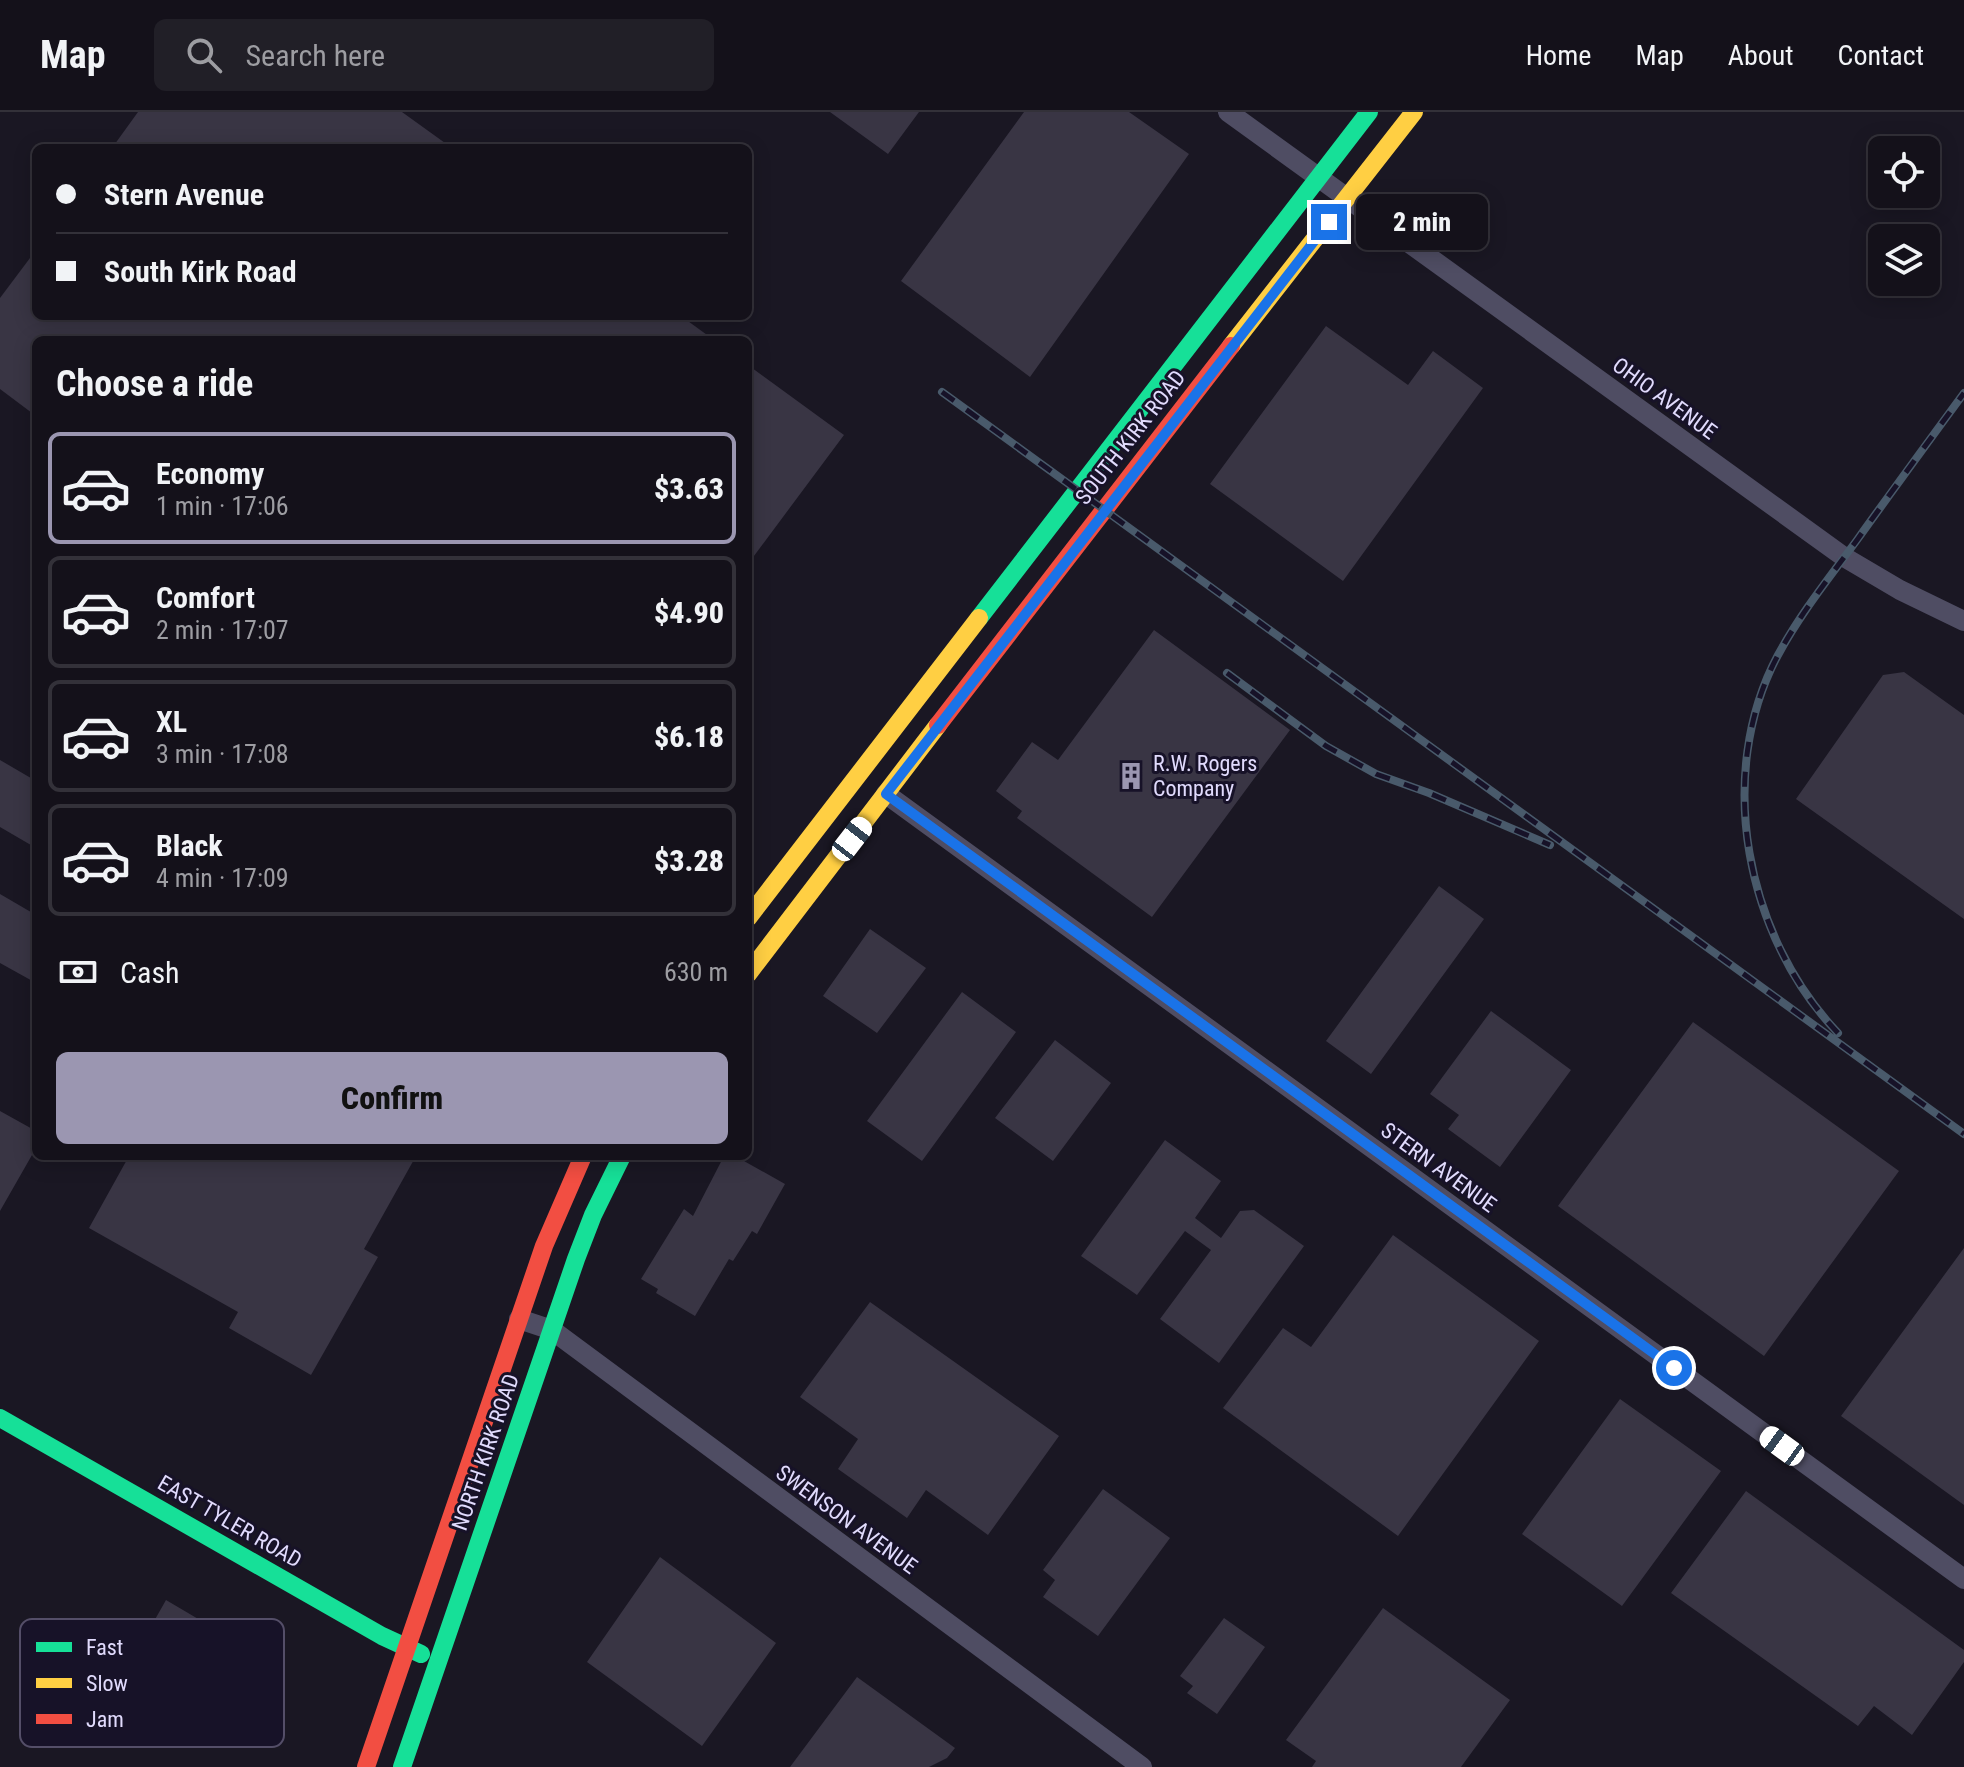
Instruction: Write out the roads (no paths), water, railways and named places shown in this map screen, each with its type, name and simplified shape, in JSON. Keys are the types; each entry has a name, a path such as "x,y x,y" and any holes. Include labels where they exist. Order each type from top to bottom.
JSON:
{"main road":[{"name":"SOUTH KIRK ROAD","path":"752,913 1369,112"},
{"name":"SOUTH KIRK ROAD","path":"886,794 1414,112"},
{"path":"752,969 886,794"},
{"name":"NORTH KIRK ROAD","path":"366,1767 519,1319 561,1201 581,1160"},
{"name":"NORTH KIRK ROAD","path":"402,1767 593,1215 620,1160"},
{"name":"EAST TYLER ROAD","path":"0,1418 406,1648 438,1660"}],"street":[{"name":"OHIO AVENUE","path":"1228,112 1844,557 1900,590 1964,621"},
{"name":"STERN AVENUE","path":"886,794 1964,1579"},
{"name":"SWENSON AVENUE","path":"519,1319 552,1330 1142,1767"}],"railway":[{"path":"942,392 1964,1134"},
{"path":"1838,1033 1806,994 1781,950 1762,903 1750,853 1745,802 1747,751 1758,702 1787,640 1815,596 1964,393"},
{"path":"1227,673 1326,746 1376,774 1429,793 1550,845"}],"place":[{"name":"R.W. Rogers Company","path":"1131,776"}]}
